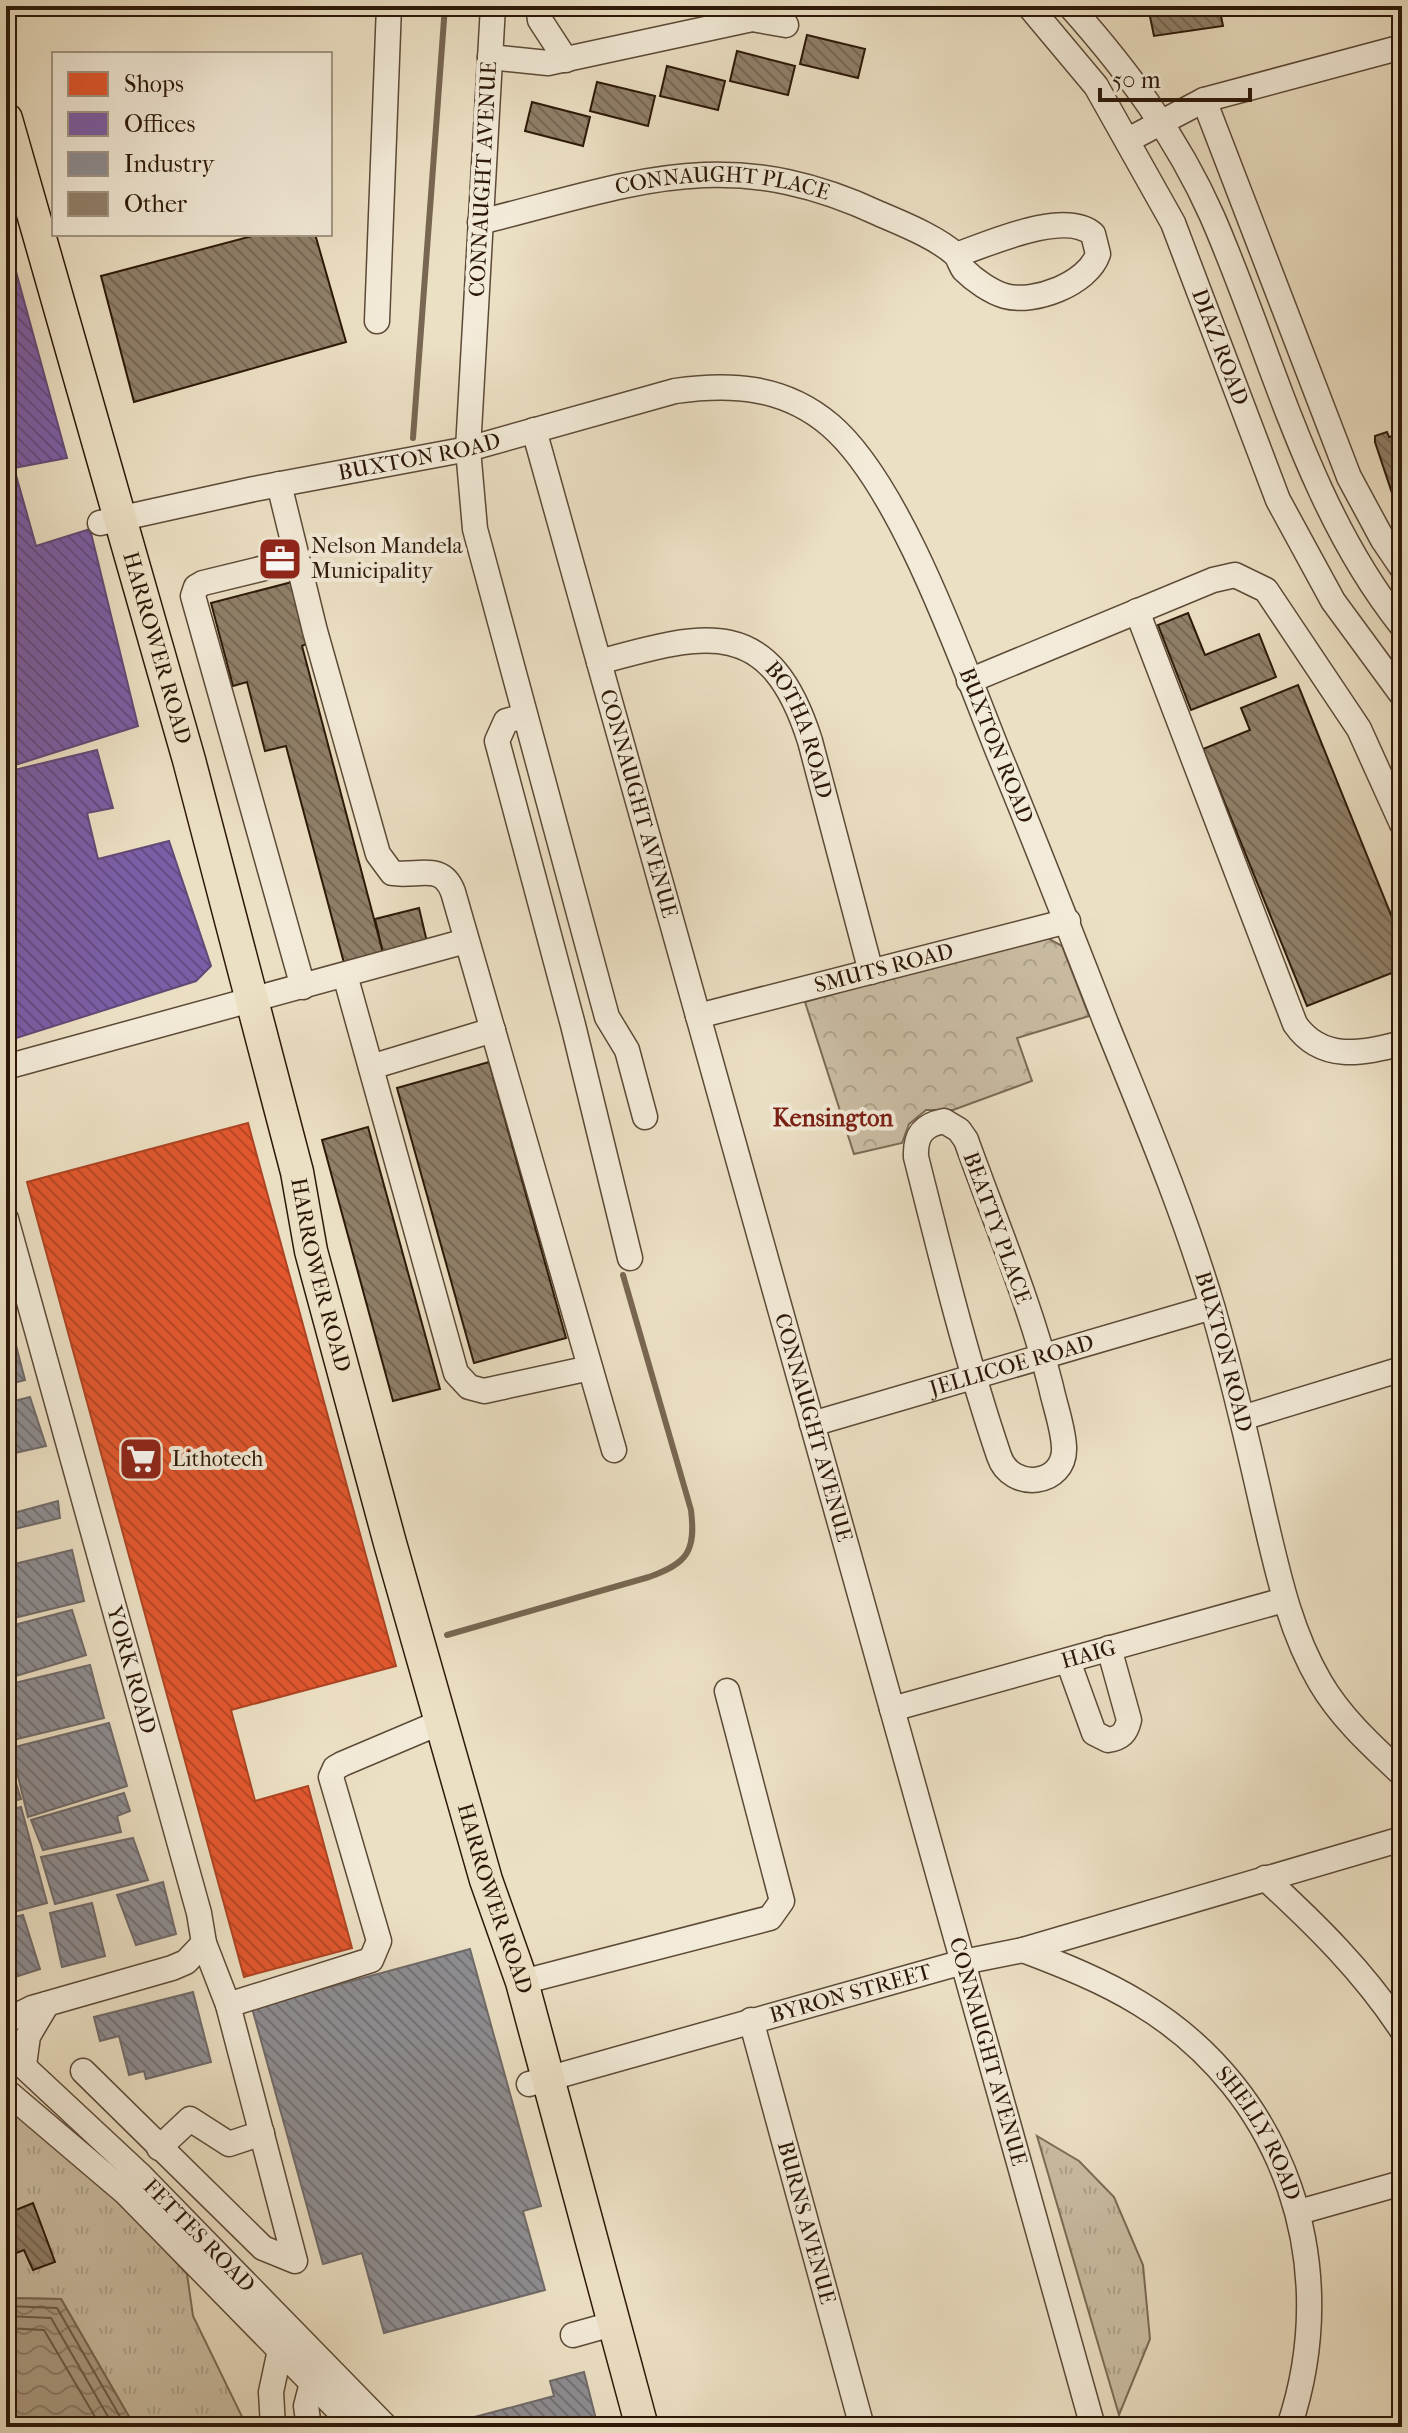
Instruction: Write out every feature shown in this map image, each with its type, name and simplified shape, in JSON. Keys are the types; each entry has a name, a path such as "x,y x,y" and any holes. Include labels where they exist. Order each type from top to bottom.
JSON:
{"main road":[{"name":"HARROWER ROAD","path":"6,119 11,182 109,521 189,760 242,1002 427,1728 539,2081"},
{"name":"HARROWER ROAD","path":"242,1002 297,1172 311,1251 394,1558 486,1880 522,1982 539,2081 595,2329 624,2427"},
{"name":"HARROWER ROAD","path":"595,2329 642,2427"}],"street":[{"path":"377,321 389,6"},
{"name":"CONNAUGHT AVENUE","path":"493,6 468,449 475,529 607,1017 627,1050 645,1117"},
{"path":"538,6 540,20 566,60"},
{"name":"DIAZ ROAD","path":"1029,6 1096,86 1173,223 1278,500 1333,601 1402,695"},
{"name":"DIAZ ROAD","path":"1070,6 1108,49 1162,122 1210,212 1316,479 1343,538 1359,567 1402,626"},
{"path":"490,57 540,64 752,19 786,25"},
{"path":"1128,140 1204,100 1402,47"},
{"path":"1204,100 1349,477 1392,537 1402,568"},
{"name":"CONNAUGHT PLACE","path":"480,222 626,184 676,175 721,173 764,176 836,195 879,213 956,255 963,268 977,281 1004,296 1019,298 1037,295 1079,278 1089,270 1098,254 1093,234 1075,224 1037,229 956,255"},
{"name":"BUXTON ROAD","path":"109,521 274,485 468,449 675,391 705,386 730,385 758,389 797,402 832,427 870,472 918,561 1068,921 1166,1169 1212,1307 1242,1418 1284,1600 1322,1687 1359,1734 1402,1774"},
{"name":"CONNAUGHT AVENUE","path":"534,430 1093,2427"},
{"path":"274,485 378,854 392,873 440,873 448,879 614,1450"},
{"path":"293,561 203,583 196,587 193,596 303,987"},
{"path":"969,681 1213,580 1235,575 1266,590 1359,729 1402,824"},
{"path":"1137,611 1295,1024 1307,1040 1327,1050 1376,1050 1402,1043"},
{"name":"BOTHA ROAD","path":"599,662 705,639 748,648 779,674 799,707 810,741 871,972"},
{"path":"525,716 506,721 497,741 573,1025 630,1258"},
{"name":"SMUTS ROAD","path":"698,1016 1068,921"},
{"path":"6,1067 466,941"},
{"path":"345,975 456,1373 469,1387 484,1391 590,1368"},
{"path":"573,1025 607,1017"},
{"path":"371,1067 493,1030"},
{"name":"BEATTY PLACE","path":"935,1122 953,1124 966,1140 1043,1357 1064,1450 1059,1467 1043,1479 1021,1479 1004,1467 976,1379 916,1157 917,1136 935,1122"},
{"name":"YORK ROAD","path":"6,1219 199,1913 204,1943 228,2005 295,2261 263,2248 159,2148"},
{"name":"JELLICOE ROAD","path":"812,1424 976,1379 1212,1307"},
{"path":"1242,1418 1402,1369"},
{"name":"HAIG","path":"892,1709 1284,1600"},
{"path":"1068,1661 1094,1733 1108,1740 1117,1739 1126,1731 1129,1720 1109,1648"},
{"path":"522,1982 770,1918 778,1912 782,1901 727,1691"},
{"path":"228,2005 371,1960 379,1941 331,1777 342,1764 427,1728"},
{"name":"BYRON STREET","path":"539,2081 963,1962 1023,1950 1402,1839"},
{"path":"1265,1878 1361,1972 1402,2030"},
{"path":"6,2021 40,2006 172,1968 186,1962 204,1943"},
{"name":"SHELLY ROAD","path":"1023,1950 1084,1974 1140,2003 1207,2056 1231,2081 1264,2130 1299,2212 1310,2274 1311,2314 1301,2391 1289,2427"},
{"path":"6,2009 40,2006"},
{"path":"15,2058 40,2006"},
{"name":"BURNS AVENUE","path":"751,2020 862,2427"},
{"name":"FETTES ROAD","path":"15,2058 139,2174 386,2427"},
{"path":"83,2071 159,2148 190,2119 229,2144 262,2133"},
{"name":"FETTES ROAD","path":"6,2091 114,2182 355,2427"},
{"path":"1299,2212 1402,2183"},
{"path":"273,2427 271,2392 280,2350"},
{"path":"309,2427 306,2406 312,2383"}],"green space":[{"path":"1042,935 1062,946 1089,1016 1017,1038 1032,1081 953,1110 926,1110 909,1124 902,1143 854,1154 805,1002"},
{"path":"6,2077 187,2274 193,2316 247,2427 135,2427 61,2299 6,2298"},
{"path":"1037,2136 1079,2161 1114,2197 1143,2265 1150,2339 1119,2415"}],"water":[{"path":"6,2298 61,2299 135,2427 6,2427"}],"building: Shops":[{"path":"248,1123 396,1666 231,1710 255,1801 308,1786 352,1948 244,1977 27,1182"}],"building: Offices":[{"path":"6,235 67,458 14,468 36,546 90,529 138,726 12,766 9,753 6,753"},
{"path":"97,750 113,808 87,813 98,859 169,841 211,966 196,981 7,1041 6,772"}],"building: Industry":[{"path":"6,1307 25,1380 6,1385"},
{"path":"30,1397 46,1446 6,1455 6,1403"},
{"path":"58,1501 60,1518 6,1531 6,1515"},
{"path":"72,1550 84,1601 6,1620 6,1566"},
{"path":"72,1610 86,1655 6,1679 6,1627"},
{"path":"90,1665 104,1718 9,1741 6,1685"},
{"path":"109,1723 127,1786 28,1817 11,1748"},
{"path":"6,1751 21,1799 6,1803"},
{"path":"124,1793 130,1811 117,1816 121,1832 43,1850 31,1820"},
{"path":"21,1807 47,1903 6,1914 6,1811"},
{"path":"133,1838 148,1880 55,1904 41,1857"},
{"path":"163,1882 176,1934 136,1945 117,1895"},
{"path":"92,1903 105,1956 62,1967 50,1913"},
{"path":"23,1915 40,1969 6,1980 6,1919"},
{"path":"470,1949 541,2206 523,2211 545,2290 384,2333 362,2253 323,2264 252,2008"},
{"path":"193,1992 211,2062 146,2079 144,2071 129,2075 119,2036 100,2041 94,2017"},
{"path":"584,2372 598,2427 469,2427 467,2419 554,2396 550,2381"}],"building: Other":[{"path":"1219,6 1223,26 1154,36 1148,7"},
{"path":"807,35 865,49 858,78 800,64"},
{"path":"737,51 795,66 788,95 730,81"},
{"path":"667,66 725,81 718,110 660,96"},
{"path":"597,82 655,96 648,126 590,111"},
{"path":"532,102 590,117 583,146 525,131"},
{"path":"252,236 316,236 346,342 134,402 101,276"},
{"path":"1387,432 1389,437 1402,433 1402,490 1392,493 1375,442 1375,436"},
{"path":"292,582 308,643 302,646 383,953 344,963 286,746 265,751 247,682 233,686 211,603"},
{"path":"1188,613 1205,655 1259,634 1276,677 1191,710 1158,625"},
{"path":"1298,685 1402,942 1402,969 1307,1006 1203,749 1250,730 1241,708"},
{"path":"419,908 427,942 383,953 375,919"},
{"path":"489,1062 566,1338 474,1363 397,1088"},
{"path":"368,1127 440,1389 393,1401 322,1140"},
{"path":"33,2203 55,2262 33,2270 24,2250 6,2257 6,2214"}],"waterway":[{"path":"413,438 445,6"},
{"path":"447,1635 649,1577 681,1560 690,1546 691,1510 623,1275"}],"place":[{"name":"Nelson Mandela Municipality","path":"280,559"},
{"name":"Lithotech","path":"141,1459"}],"district":[{"name":"Kensington","path":"833,1118"}]}
